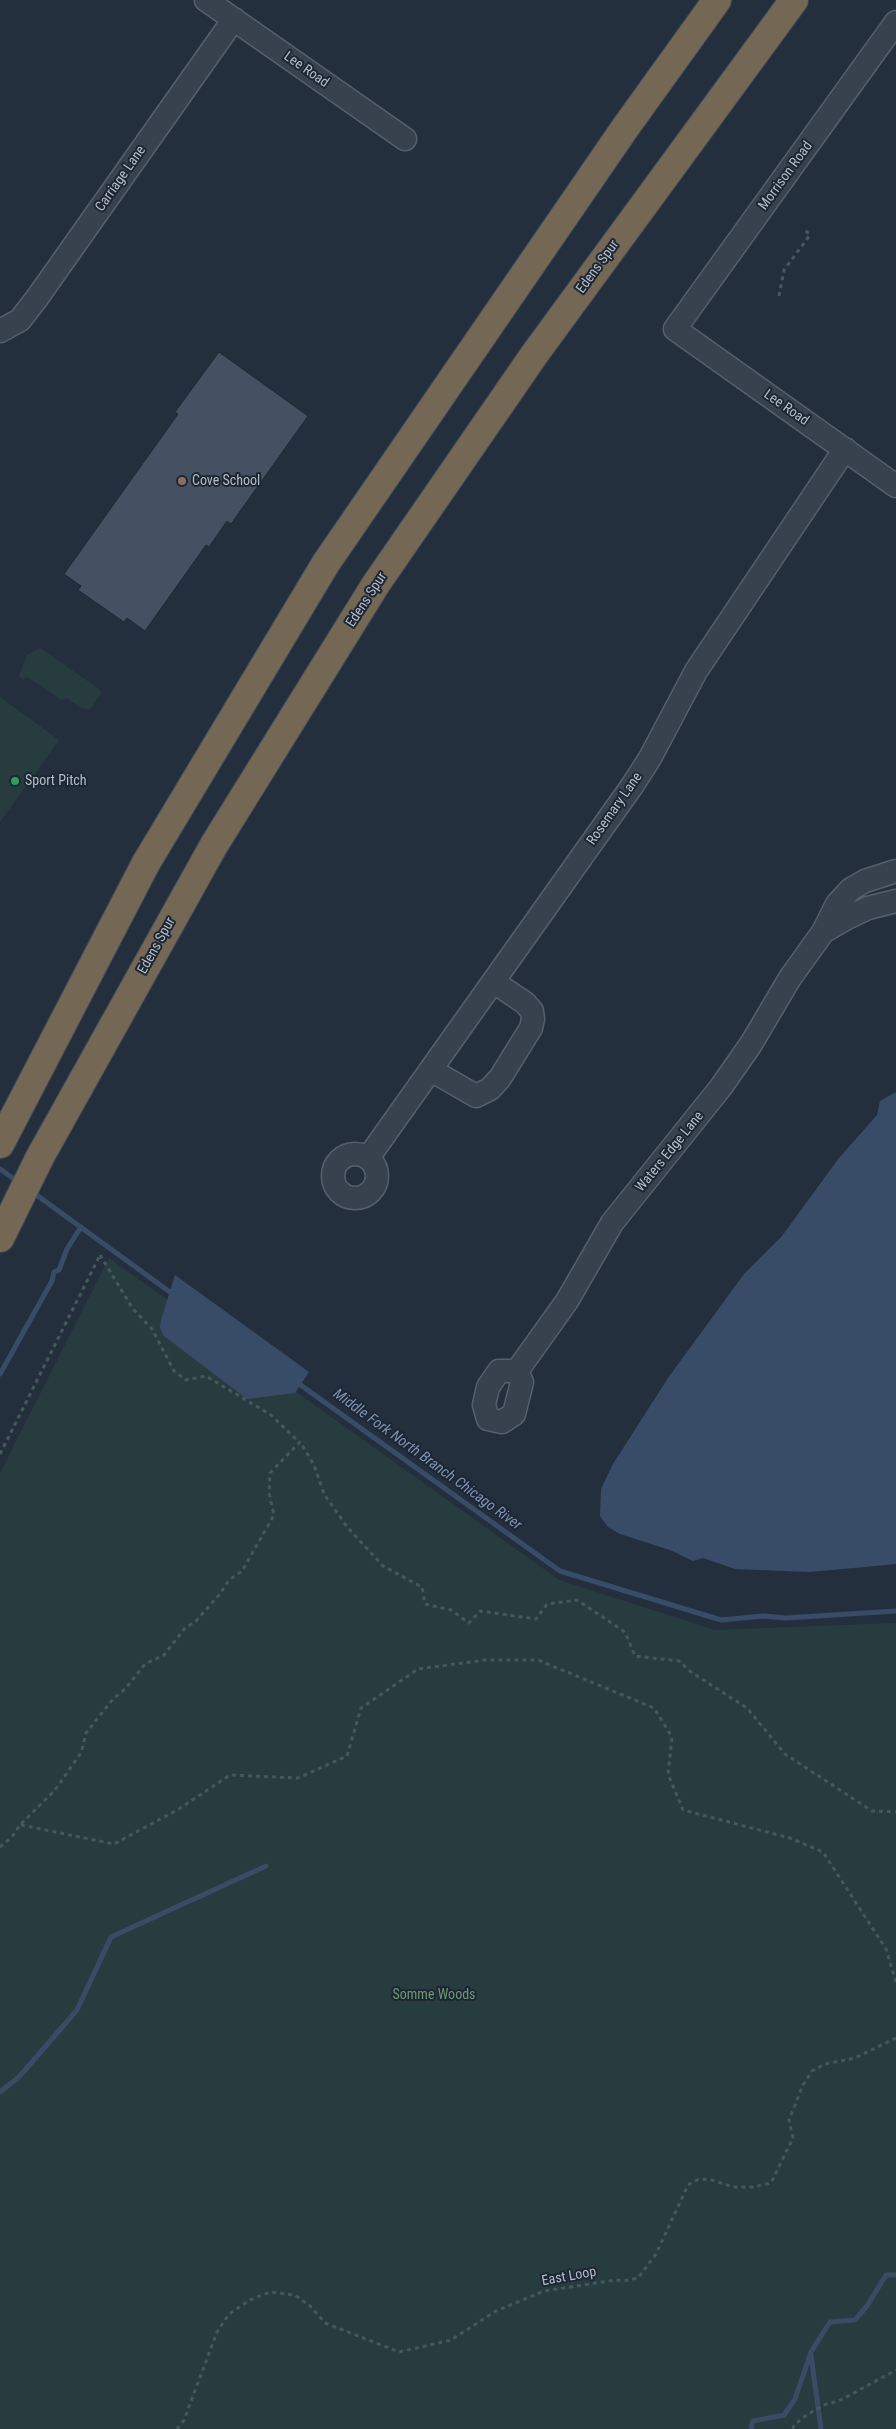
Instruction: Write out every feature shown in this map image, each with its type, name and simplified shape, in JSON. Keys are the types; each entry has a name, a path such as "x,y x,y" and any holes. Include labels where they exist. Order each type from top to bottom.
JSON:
{"highway":[{"path":"3,1138 146,863 326,563 620,136 717,0"},
{"name":"Edens Spur","path":"3,1231 40,1157 214,845 376,584 534,355 794,0"}],"street":[{"name":"Lee Road","path":"206,0 405,139"},
{"name":"Carriage Lane","path":"0,331 20,320 37,298 234,20"},
{"name":"Morrison Road","path":"675,329 896,22"},
{"name":"Lee Road","path":"675,329 896,486"},
{"name":"Rosemary Lane","path":"368,1158 632,786 650,758 696,670 845,449"},
{"name":"Waters Edge Lane","path":"517,1371 567,1301 612,1223 722,1087 751,1044 790,978 823,932 837,904 851,889 864,881 896,871"},
{"name":"Waters Edge Lane","path":"823,932 868,908 896,901"},
{"path":"430,1070 476,1096 482,1095 500,1078 531,1028 533,1019 532,1011 525,1003 494,982"}],"path":[{"path":"779,296 784,270 810,235 804,229"},
{"path":"0,1454 100,1255 133,1308 152,1329 174,1371 186,1380 206,1376 271,1415 300,1442 314,1464 324,1494 348,1528 382,1566 422,1587 425,1604 452,1610 469,1623 480,1611 536,1619 547,1604 577,1600 625,1632 635,1656 680,1661 691,1672 747,1708 785,1754 872,1811 896,1812"},
{"path":"0,1847 12,1837 20,1825 55,1790 81,1753 86,1733 113,1698 125,1689 145,1664 164,1655 185,1628 196,1621 220,1594 229,1580 242,1571 274,1515 269,1493 270,1473 300,1442"},
{"path":"20,1825 114,1844 179,1809 230,1774 298,1778 346,1756 360,1708 418,1669 486,1660 538,1660 654,1708 672,1737 668,1774 683,1810 790,1838 823,1852 886,1949 896,1982"},
{"name":"East Loop","path":"177,2429 184,2420 217,2332 229,2314 250,2300 270,2292 295,2295 310,2306 325,2323 399,2352 451,2340 496,2311 544,2291 638,2278 656,2254 688,2185 697,2180 709,2179 733,2187 771,2183 793,2138 789,2120 803,2085 812,2071 825,2064 855,2058 896,2038"},
{"path":"793,2429 794,2425 808,2414 826,2404 839,2401 896,2370"}],"green space":[{"path":"40,648 99,689 101,694 90,709 81,708 66,698 61,700 30,678 26,677 23,680 19,676 27,655"},
{"name":"Sport Pitch","path":"0,697 59,740 0,822"},
{"name":"Somme Woods","path":"109,1258 559,1580 715,1630 896,1623 896,2429 0,2429 0,1473"}],"water":[{"path":"896,1092 896,1564 810,1572 735,1569 703,1558 693,1561 670,1550 620,1534 608,1527 600,1516 601,1489 613,1464 668,1378 744,1274 782,1236 839,1158 877,1115 880,1101"},
{"path":"175,1275 309,1372 295,1393 247,1399 164,1336 160,1328 161,1320"}],"building":[{"path":"219,352 308,416 231,524 227,521 209,547 206,545 145,631 127,618 124,622 78,590 81,586 64,574 178,414 175,412"}],"waterway":[{"name":"Middle Fork North Branch Chicago River","path":"0,1169 18,1182"},
{"name":"Middle Fork North Branch Chicago River","path":"31,1191 174,1295"},
{"path":"0,1374 52,1281 54,1272 59,1270 67,1249 81,1227"},
{"name":"Middle Fork North Branch Chicago River","path":"295,1381 560,1571 721,1620 763,1616 786,1618 896,1611"},
{"path":"0,2092 19,2077 77,2010 111,1937 266,1866"},
{"path":"751,2429 753,2421 784,2415 795,2399 811,2352 830,2322 855,2320 867,2306 886,2275 896,2275"},
{"path":"811,2355 821,2429"}],"place":[{"name":"Cove School","path":"182,481"},
{"name":"Sport Pitch","path":"15,781"}]}
